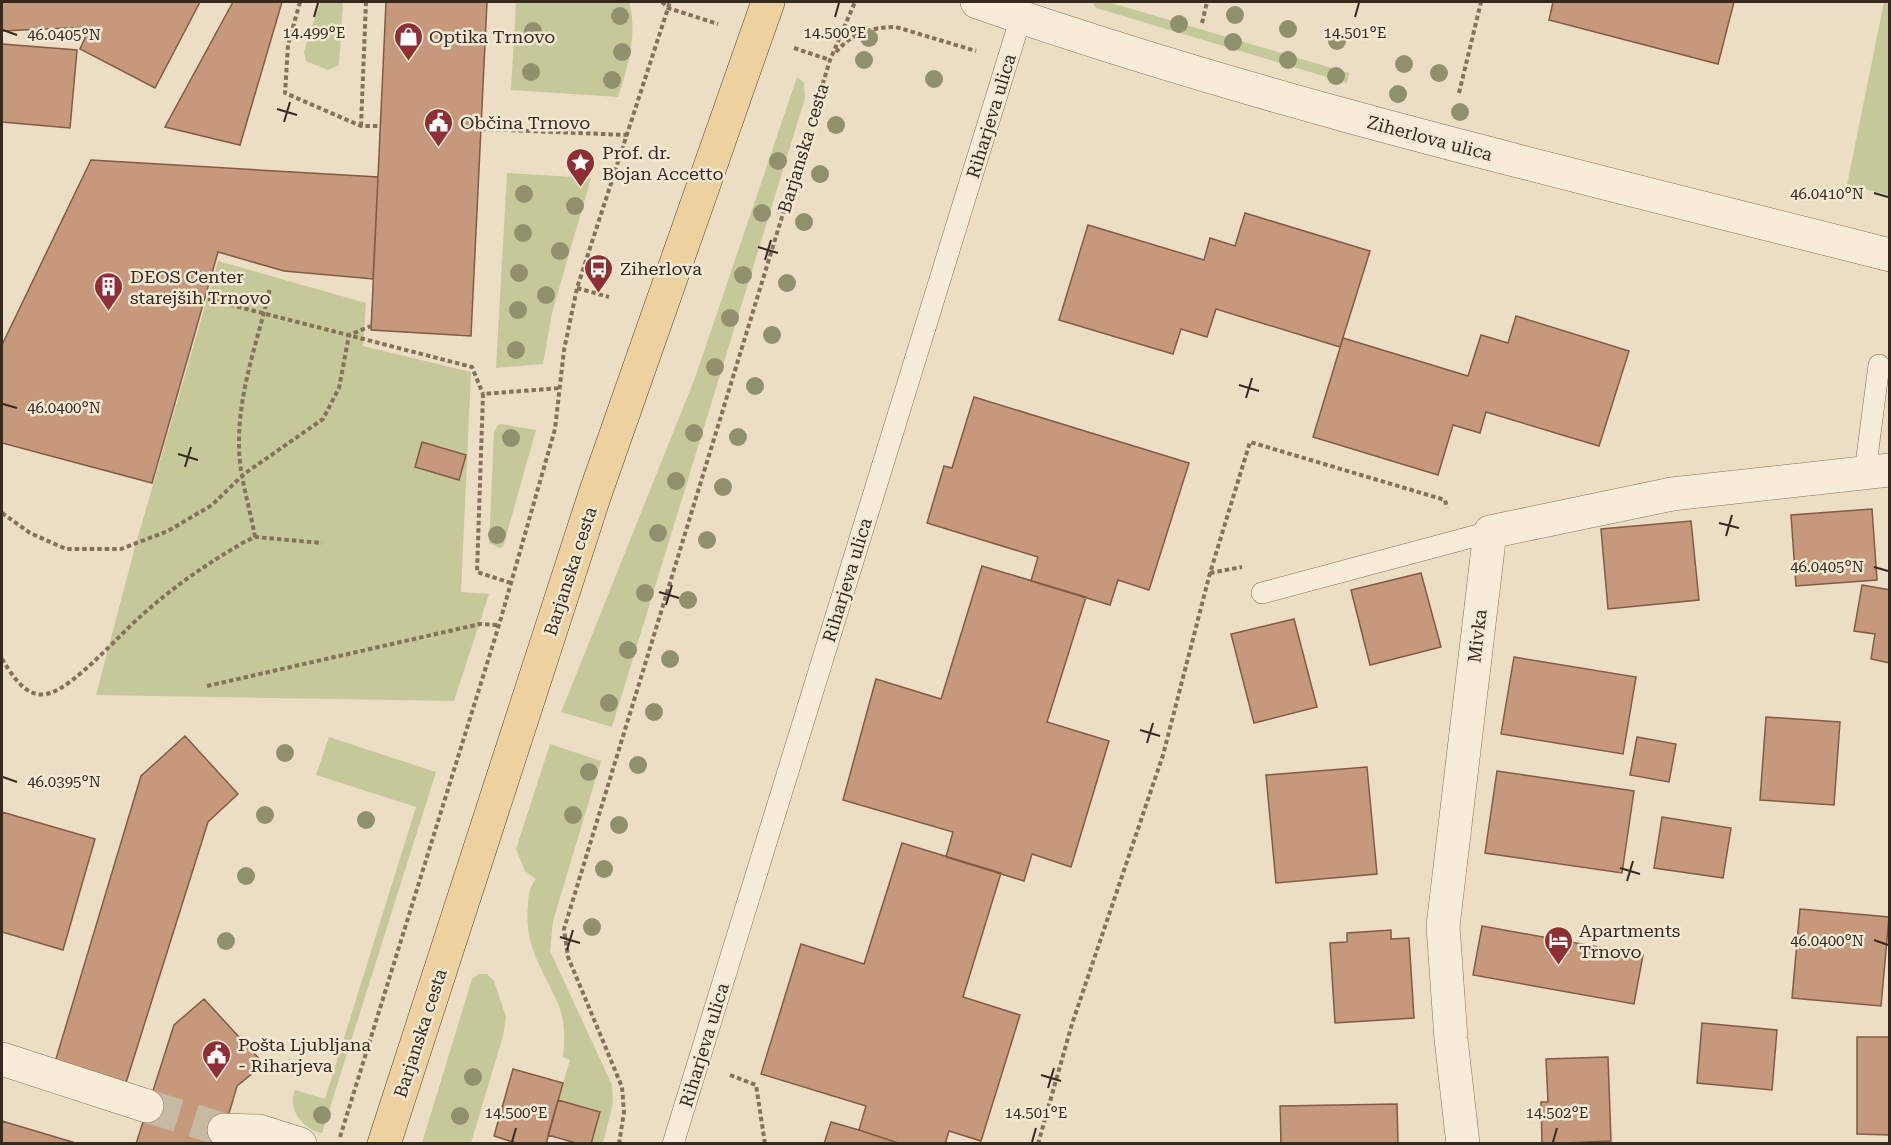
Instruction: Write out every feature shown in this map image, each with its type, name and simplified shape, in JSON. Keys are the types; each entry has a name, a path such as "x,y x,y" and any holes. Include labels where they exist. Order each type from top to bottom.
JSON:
{"main road":[{"name":"Barjanska cesta","path":"384,1143 595,495 768,2"}],"street":[{"name":"Ziherlova ulica","path":"977,2 1182,69 1342,114 1890,255"},
{"path":"1490,532 1672,494 1877,471"},
{"name":"Mivka","path":"1463,1143 1451,1039 1443,926 1490,532"},
{"path":"2,1059 147,1106"},
{"path":"224,1130 259,1131 300,1143"}],"lane":[{"name":"Riharjeva ulica","path":"673,1143 1020,17"},
{"path":"1877,471 1879,365"},
{"path":"1262,593 1490,532"}],"path":[{"path":"300,2 288,45 285,93 361,126 381,126"},
{"path":"361,126 366,2"},
{"path":"662,2 668,8"},
{"path":"338,1143 499,625 555,429 564,350 577,288 670,2"},
{"name":"Barjanska cesta","path":"619,1143 624,1112 622,1087 568,957 564,929 830,60 855,2"},
{"path":"1202,23 1207,2"},
{"path":"1459,93 1481,2"},
{"path":"830,60 851,37 883,27 896,27 964,48 1008,57"},
{"path":"481,129 627,135"},
{"path":"255,537 239,448 242,401 270,288"},
{"path":"577,288 609,297"},
{"path":"208,299 472,367 483,394 477,572 511,583"},
{"path":"349,335 371,326"},
{"path":"2,513 30,533 66,549 122,549 168,531 213,505 244,474 323,419 339,388 349,335"},
{"path":"483,394 560,388"},
{"path":"1038,1143 1072,1024 1163,755 1210,573 1250,442 1445,500 1455,541"},
{"path":"2,659 21,686 34,694 50,694 94,662 141,615 191,574 255,537 322,543"},
{"path":"207,686 480,624 499,625"},
{"path":"698,1064 756,1085 765,1143"}],"green space":[{"path":"320,2 343,2 339,65 328,70 306,61 304,52"},
{"path":"516,2 629,2 632,14 632,38 618,97 511,90"},
{"path":"1092,2 1108,2 1349,73 1347,83 1096,8"},
{"path":"1884,2 1890,2 1889,195 1847,185"},
{"path":"797,77 804,82 805,98 612,727 561,712 695,378"},
{"path":"507,173 591,178 552,313 543,364 496,368"},
{"path":"218,261 366,303 363,346 471,372 461,592 489,594 454,701 96,695 135,547"},
{"path":"501,424 536,430 503,547 499,548 489,543 494,432"},
{"path":"329,737 436,772 322,1133 315,1131 298,1118 293,1105 295,1090 325,1099 416,807 316,775"},
{"path":"550,744 601,761 553,921 550,951 612,1085 613,1103 603,1143 591,1143 600,1112 558,1100 570,1060 563,1057 564,1031 561,1012 536,958 529,934 528,898 536,879 525,871 516,849"},
{"path":"479,974 487,974 494,981 506,1017 503,1036 471,1143 422,1143 472,979"}],"building":[{"path":"2,2 200,2 155,88 80,49 90,27 2,31"},
{"path":"233,2 282,2 240,145 165,127"},
{"path":"386,2 487,2 471,336 371,330"},
{"path":"1553,2 1734,2 1718,64 1549,20"},
{"path":"2,44 77,50 70,128 2,122"},
{"name":"DEOS Center starejših Trnovo","path":"91,160 378,177 373,279 284,271 218,252 152,483 2,443 2,345"},
{"path":"1245,213 1370,251 1340,347 1216,309 1207,337 1181,329 1173,354 1059,320 1088,225 1204,260 1210,238 1235,246"},
{"path":"1516,316 1629,351 1599,446 1486,412 1480,433 1453,425 1438,475 1313,437 1343,338 1468,376 1481,335 1508,343"},
{"path":"974,397 1189,463 1149,590 1118,580 1110,605 1031,581 1038,557 927,523 944,466 952,468"},
{"path":"422,442 466,455 459,480 415,467"},
{"path":"1872,509 1877,580 1796,586 1791,515"},
{"path":"1691,521 1699,600 1608,609 1601,529"},
{"path":"982,566 1086,597 1047,722 1109,741 1071,867 1032,854 1024,881 946,857 953,832 843,800 876,679 941,699"},
{"path":"1421,573 1441,647 1370,665 1351,590"},
{"path":"1862,585 1890,590 1890,663 1871,659 1875,634 1854,631"},
{"path":"1294,619 1317,707 1254,723 1231,634"},
{"path":"1514,657 1636,677 1623,754 1501,734"},
{"path":"1766,717 1840,722 1834,805 1760,800"},
{"path":"185,736 238,794 208,822 124,1089 53,1069 141,776"},
{"path":"1637,737 1676,744 1669,782 1630,775"},
{"path":"1367,767 1377,874 1276,883 1266,775"},
{"path":"1497,771 1634,791 1622,873 1485,853"},
{"path":"2,812 95,839 63,950 2,932"},
{"path":"1662,817 1731,828 1723,878 1654,868"},
{"path":"902,843 1001,873 963,997 1020,1015 981,1141 949,1131 945,1144 901,1144 859,1130 866,1106 761,1074 801,944 864,964"},
{"path":"1800,909 1889,917 1881,1006 1792,998"},
{"name":"Apartments Trnovo","path":"1482,926 1643,955 1634,1004 1473,975"},
{"path":"1391,930 1391,939 1409,938 1414,1018 1335,1023 1330,943 1347,942 1347,933"},
{"path":"204,999 264,1064 237,1086 220,1144 136,1144 174,1025"},
{"path":"1702,1023 1777,1030 1772,1090 1697,1083"},
{"path":"1857,1037 1890,1037 1890,1135 1857,1134"},
{"path":"1608,1057 1611,1141 1542,1144 1541,1102 1548,1102 1546,1059"},
{"path":"513,1069 563,1083 546,1144 519,1144 494,1136"},
{"path":"558,1100 600,1112 591,1144 579,1144 548,1135"},
{"path":"1397,1104 1398,1144 1281,1144 1280,1106"},
{"path":"2,1121 79,1144 2,1144"},
{"path":"831,1122 859,1130 901,1144 824,1144"}],"tunnel":[{"path":"147,1106 224,1130"}],"place":[{"name":"Optika Trnovo","path":"408,62"},
{"name":"Občina Trnovo","path":"439,148"},
{"name":"Prof. dr. Bojan Accetto","path":"581,188"},
{"name":"Ziherlova","path":"599,294"},
{"name":"DEOS Center starejših Trnovo","path":"109,312"},
{"name":"Apartments Trnovo","path":"1558,966"},
{"name":"Pošta Ljubljana - Riharjeva","path":"217,1080"}]}
